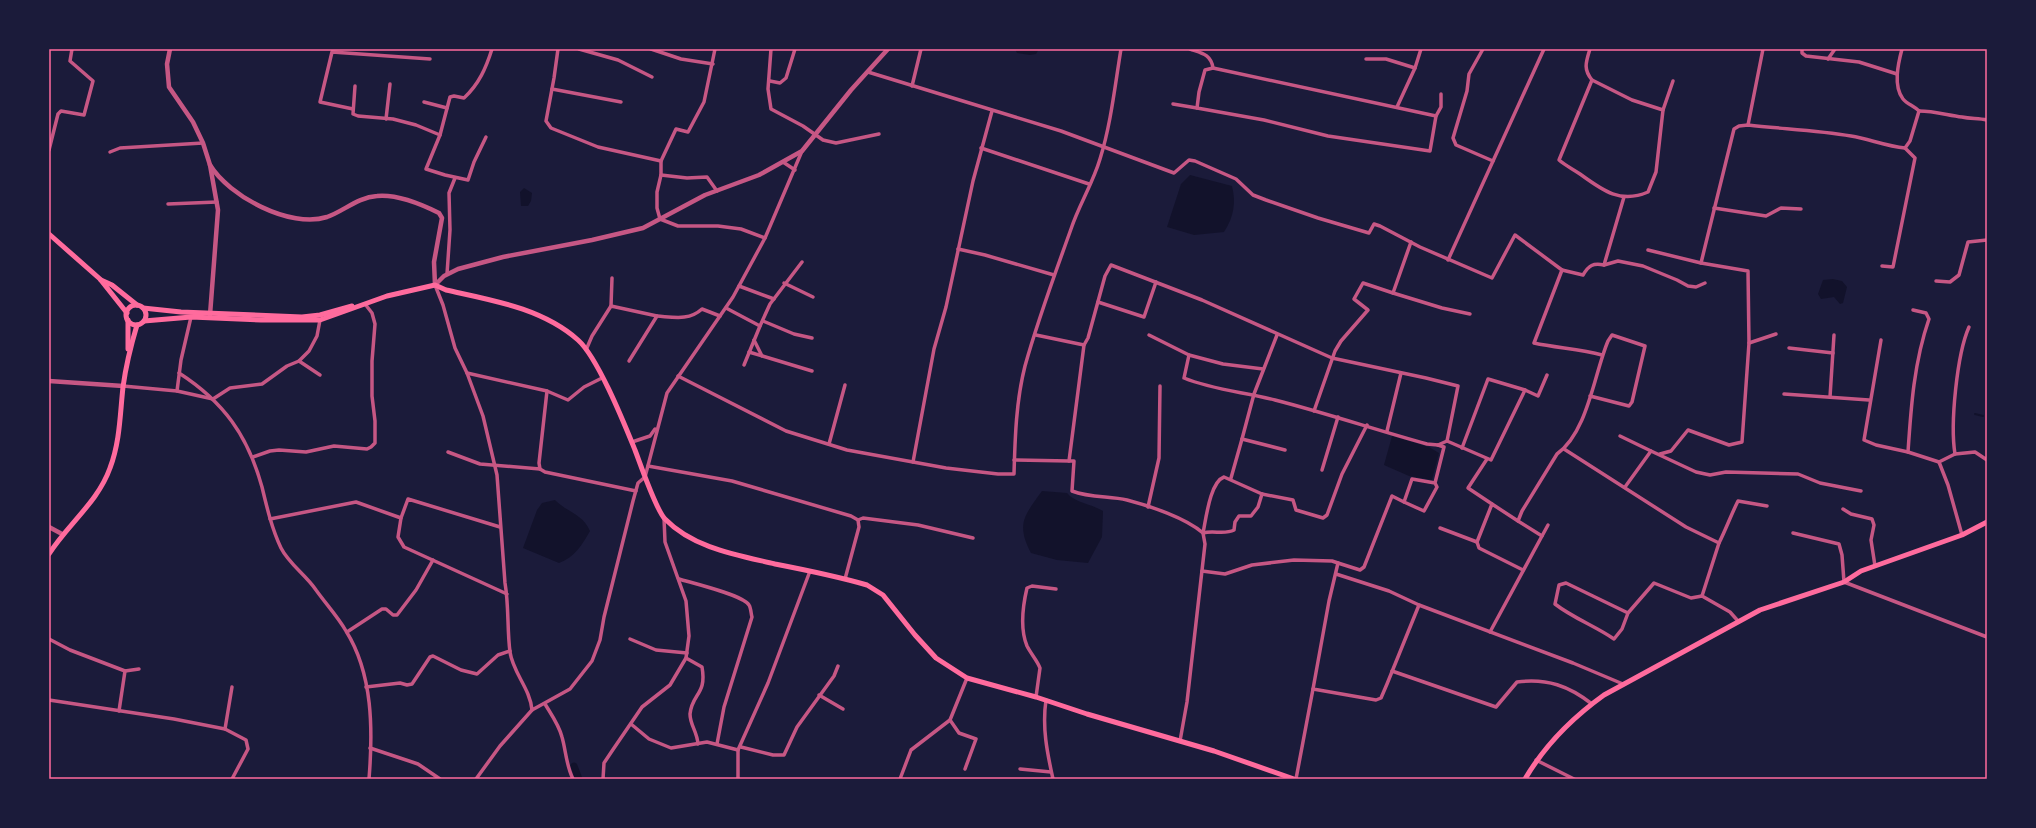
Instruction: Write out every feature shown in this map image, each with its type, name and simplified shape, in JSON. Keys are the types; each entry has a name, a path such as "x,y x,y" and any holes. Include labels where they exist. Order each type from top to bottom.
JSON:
{"main road":[{"path":"49,234 100,279 127,313 128,320 128,356 117,444 110,468 80,516 62,534 49,554"},
{"path":"100,279 112,285 143,308 210,316 295,321 320,320 353,310 365,304"},
{"path":"128,356 137,325 144,321 210,316 302,317 320,315 435,285 443,289 498,302 528,312 562,329 578,340 586,350 602,378 632,442 645,477 664,518 686,535 725,552 867,585 883,595 915,635 936,658 967,678 1036,697 1086,714 1180,741 1295,779"},
{"path":"127,313 132,306 137,305"},
{"path":"143,308 146,316 144,321"},
{"path":"128,320 132,324 137,325"},
{"path":"1525,779 1536,760 1556,736 1592,704 1623,684 1738,621 1767,608 1844,582 1861,571 1962,535 1987,522"}],"street":[{"path":"49,150 58,114 61,111 84,115 93,81 70,61 72,49"},
{"path":"170,49 167,64 169,87 193,122 203,143 210,165 217,202 218,226 210,316"},
{"path":"392,49 392,55"},
{"path":"486,137 474,162 468,180 455,178 426,169 440,135 450,97 454,96 464,98 482,77 492,49"},
{"path":"558,49 546,121 551,128 598,147 661,161"},
{"path":"579,49 618,60 652,77"},
{"path":"651,49 681,59 713,64"},
{"path":"660,219 657,208 657,192 661,175 661,161 676,129 688,132 704,102 715,49"},
{"path":"772,49 768,89 771,109 803,126 815,136 836,143 879,134"},
{"path":"770,81 780,83 786,78 795,49"},
{"path":"435,285 444,276 458,269 503,257 592,240 643,228 705,195 759,175 784,162 802,151 888,49"},
{"path":"912,86 922,49"},
{"path":"678,376 786,431 855,452 946,468 998,474 1014,474 1021,390 1025,367 1054,275 1103,147 1121,49"},
{"path":"1190,49 1208,56 1213,68"},
{"path":"1397,107 1415,68 1421,49"},
{"path":"1483,49 1469,74 1467,91 1453,138 1456,145 1492,161"},
{"path":"1448,260 1544,49"},
{"path":"1590,49 1585,65 1587,74 1592,80 1632,100 1663,110"},
{"path":"1748,125 1763,49"},
{"path":"1802,49 1802,53 1806,56 1830,57 1858,62 1897,74"},
{"path":"1830,57 1835,49"},
{"path":"1902,49 1897,74 1903,99 1919,111 1930,111 1962,118 1976,117 1987,120"},
{"path":"353,109 320,102 332,52 392,55 430,59"},
{"path":"1366,59 1386,59 1415,68"},
{"path":"1197,108 1199,92 1205,70 1213,68 1436,116"},
{"path":"868,72 1061,131 1174,173 1189,160 1195,161 1236,179 1253,195 1318,218 1369,233 1374,224 1388,229 1448,260 1492,278 1515,235 1562,270 1583,275 1588,266 1595,263 1604,265 1618,261 1643,266 1688,286 1696,287 1705,283"},
{"path":"1592,80 1559,160 1596,187 1624,197 1635,198 1648,192 1656,172 1663,110 1673,81"},
{"path":"386,119 390,84"},
{"path":"355,86 354,114 358,116 386,119 416,125 426,131 440,135"},
{"path":"552,89 621,102"},
{"path":"1173,104 1264,120 1328,136 1430,151 1436,116 1441,107 1442,94"},
{"path":"424,102 447,108"},
{"path":"913,462 934,349 946,307 981,148 992,111"},
{"path":"1905,148 1910,141 1919,111"},
{"path":"1701,263 1734,129 1739,126 1748,125 1820,131 1853,136 1905,148 1915,158 1906,209 1893,267 1882,266"},
{"path":"110,152 120,148 203,143"},
{"path":"981,148 1090,184"},
{"path":"476,779 500,746 532,710 570,689 592,662 600,640 604,617 638,483 645,477 667,393 726,308 739,286 764,238 802,151"},
{"path":"784,162 795,170"},
{"path":"210,165 221,180 243,197 256,204 288,216 299,218 325,218 365,198 377,196 406,200 439,212 442,218 434,262 435,285 443,305 455,348 467,373 483,416 495,466 507,594 510,651 513,663 528,693 532,710"},
{"path":"661,175 687,178 707,178 717,191"},
{"path":"444,276 450,230 449,199 455,178"},
{"path":"1604,265 1624,197"},
{"path":"168,204 217,202"},
{"path":"1714,208 1766,216 1781,208 1801,209"},
{"path":"660,219 678,226 718,226 741,229 764,238"},
{"path":"1936,281 1950,282 1959,275 1968,242 1987,240"},
{"path":"1393,293 1411,242"},
{"path":"958,249 985,255 1054,275"},
{"path":"1648,250 1701,263 1748,271 1748,343 1742,442 1730,445 1688,430 1671,451 1660,454"},
{"path":"744,365 760,326 774,299 784,283 802,262"},
{"path":"1069,460 1084,345 1088,338 1098,302 1111,265 1225,310 1277,335 1332,358 1458,386 1447,441"},
{"path":"1562,270 1534,343 1560,349 1584,351 1602,355"},
{"path":"586,350 611,306 612,278"},
{"path":"1098,302 1144,317 1156,282"},
{"path":"784,283 814,297"},
{"path":"1314,411 1332,358 1341,341 1368,310 1354,299 1363,283 1442,308 1470,314"},
{"path":"739,286 774,299"},
{"path":"253,457 270,451 279,450 306,452 334,446 367,449 375,443 372,396 372,361 375,324 372,313 365,304"},
{"path":"611,306 657,316 682,318 698,313 702,308 720,316"},
{"path":"726,308 760,326"},
{"path":"1908,452 1920,346 1929,319 1926,313 1913,310"},
{"path":"630,361 657,316"},
{"path":"177,391 179,373 191,317"},
{"path":"49,381 177,391 213,399 230,388 262,384 287,366 299,361 309,350 317,336 320,320"},
{"path":"763,321 794,334 812,338"},
{"path":"1955,454 1953,422 1963,342 1969,327"},
{"path":"1149,334 1189,356 1223,364 1263,369"},
{"path":"1748,343 1776,334"},
{"path":"1036,335 1084,345"},
{"path":"1231,478 1254,394 1277,335"},
{"path":"1518,521 1522,511 1557,454 1564,449 1579,424 1590,396 1602,355 1612,335 1645,346 1632,402 1629,406 1590,396"},
{"path":"1830,397 1834,335"},
{"path":"754,340 762,356"},
{"path":"1881,340 1869,400 1864,440 1876,445 1908,452 1939,462 1955,454 1975,452 1987,460"},
{"path":"1789,348 1833,354"},
{"path":"749,352 812,371"},
{"path":"1189,356 1184,378 1219,389 1254,394 1367,425 1412,440 1444,447 1435,484 1437,487 1424,511 1392,496 1364,567 1360,570 1332,561 1294,560 1252,565 1224,574 1202,571"},
{"path":"299,361 320,375"},
{"path":"179,373 213,399 231,418 244,438 253,457 270,519 281,548 290,561 315,588 347,632 358,654 366,687 369,708 369,779"},
{"path":"467,373 547,392 568,400 584,387 602,378"},
{"path":"1387,431 1401,373"},
{"path":"1462,448 1488,379 1525,390 1538,396 1547,375"},
{"path":"829,444 845,385"},
{"path":"1148,507 1158,458 1160,386"},
{"path":"1525,390 1490,460 1487,459 1468,488 1542,536"},
{"path":"540,468 539,463 547,392"},
{"path":"1784,394 1869,400"},
{"path":"1322,470 1338,417"},
{"path":"1180,741 1187,702 1205,544 1203,533 1208,505 1220,478 1231,478 1262,494 1293,500 1296,510 1323,518 1327,515 1342,474 1367,425"},
{"path":"632,442 650,436 657,427"},
{"path":"1620,436 1696,472 1710,475 1726,472 1798,474 1820,483 1861,491"},
{"path":"1242,439 1285,450"},
{"path":"1438,445 1447,441 1487,459"},
{"path":"1564,449 1686,527 1719,543"},
{"path":"1625,487 1651,451"},
{"path":"448,452 480,464 540,468 545,472 636,491"},
{"path":"1014,460 1074,461 1072,491 1126,500 1148,507 1196,527 1203,533"},
{"path":"1939,462 1948,485 1962,535"},
{"path":"648,466 753,486 851,516 858,520 863,518 918,526 973,538"},
{"path":"1404,502 1412,479 1435,484"},
{"path":"1203,533 1214,530 1229,532 1234,530 1235,522 1239,516 1251,516 1258,507 1262,494"},
{"path":"500,527 408,498 401,518 398,537 400,543 409,549 507,594"},
{"path":"1702,596 1719,543 1738,501 1767,506"},
{"path":"270,519 356,502 401,518"},
{"path":"1492,504 1477,542 1479,548 1523,570"},
{"path":"1843,509 1851,514 1872,519 1874,525 1871,540 1875,566"},
{"path":"603,779 604,764 642,707 670,685 687,654 690,636 686,602 665,542 664,518"},
{"path":"845,579 859,527 858,520"},
{"path":"1490,632 1548,525"},
{"path":"49,527 62,534"},
{"path":"1440,528 1477,542"},
{"path":"1793,533 1839,544 1842,555 1844,582 1987,637"},
{"path":"347,632 382,609 386,609 393,615 397,614 416,590 433,560"},
{"path":"1295,779 1329,601 1338,563"},
{"path":"738,779 740,748 768,683 810,571"},
{"path":"1336,574 1389,591 1419,605 1623,684"},
{"path":"679,579 712,588 743,599 750,605 752,617 724,707 717,744"},
{"path":"1628,613 1566,583 1559,585 1555,598 1555,604 1566,612 1600,629 1614,638 1622,629 1628,613 1654,583 1691,598 1702,596 1730,612 1738,621"},
{"path":"1036,697 1040,668 1032,656 1024,636 1025,598 1027,588 1032,586 1056,589"},
{"path":"1313,689 1376,700 1381,698 1419,605"},
{"path":"49,639 70,650 125,671 139,669"},
{"path":"630,639 656,650 687,654"},
{"path":"366,687 400,683 407,685 412,684 432,656 470,673 477,674 498,656 510,651"},
{"path":"686,658 702,667 704,678 703,688 691,712 690,722 697,733 698,744"},
{"path":"631,724 649,739 671,748 698,744 717,744 779,756 784,755 797,727 834,676 838,666"},
{"path":"119,711 125,671"},
{"path":"1392,671 1496,707 1517,682 1528,681 1564,686 1578,693 1592,704"},
{"path":"900,779 911,750 950,720 967,678"},
{"path":"225,729 232,687"},
{"path":"819,695 843,709"},
{"path":"49,700 174,719 225,729 246,740 248,749 232,779"},
{"path":"1046,700 1044,711 1045,743 1053,779"},
{"path":"545,704 558,725 563,738 568,769 572,779"},
{"path":"950,720 959,733 976,739 965,768"},
{"path":"370,748 418,764 440,779"},
{"path":"1536,760 1574,779"},
{"path":"1020,769 1051,772"}],"shaded area":[{"path":"1015,49 1039,49 1036,54 1030,55 1017,53"},
{"path":"1190,175 1232,186 1234,204 1230,221 1224,232 1194,235 1167,227 1181,184"},
{"path":"524,188 532,193 531,201 528,206 521,206 520,192"},
{"path":"1833,279 1842,281 1847,287 1843,303 1840,304 1834,297 1821,299 1818,294 1823,280"},
{"path":"1392,436 1429,447 1439,453 1432,480 1409,476 1384,465"},
{"path":"1042,491 1067,493 1074,499 1103,511 1102,537 1088,563 1057,560 1031,553 1024,535 1024,520"},
{"path":"555,500 579,517 587,525 590,531 574,554 559,563 523,548 537,510 542,503"}],"waterway":[{"path":"1975,414 1983,416"},
{"path":"574,766 579,779"}]}
